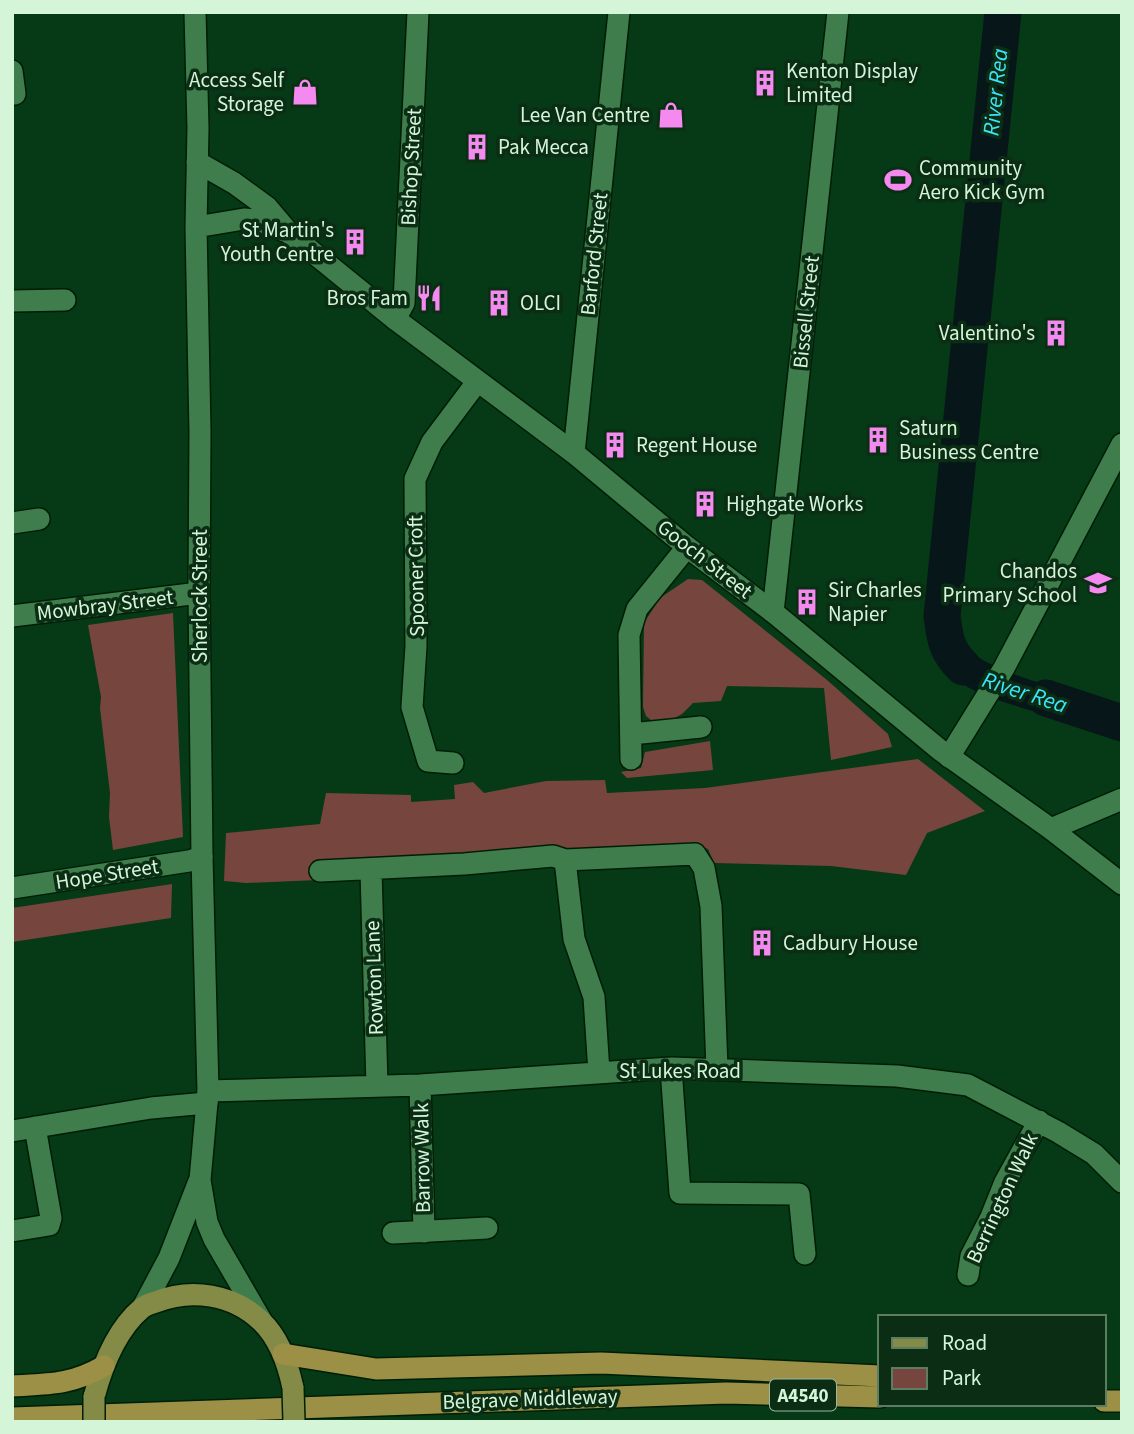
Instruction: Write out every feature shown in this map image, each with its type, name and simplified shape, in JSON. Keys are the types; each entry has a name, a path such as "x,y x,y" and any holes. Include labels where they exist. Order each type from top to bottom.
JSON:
{"highway":[{"path":"283,1354 387,1369 601,1363 878,1377"},
{"path":"12,1386 54,1384 82,1379 104,1366"},
{"name":"Belgrave Middleway","path":"12,1418 726,1393 878,1397"}],"main road":[{"path":"94,1422 94,1397 104,1366 125,1328 143,1307 168,1297 191,1294 208,1294 242,1308 261,1320 283,1354 293,1388 294,1422"}],"street":[{"name":"Sherlock Street","path":"195,12 200,432 199,593 207,1097 200,1180 207,1222 214,1239 261,1320"},
{"name":"Bishop Street","path":"395,319 404,303 418,12"},
{"name":"Barford Street","path":"573,453 620,12"},
{"name":"Bissell Street","path":"774,612 838,12"},
{"path":"12,71 15,93"},
{"name":"Gooch Street","path":"197,162 234,183 267,207 289,233 395,319 573,453 687,547 774,612 949,757 1051,829 1122,884"},
{"name":"Gooch Street","path":"197,227 244,219 256,220 289,233"},
{"path":"12,301 65,300"},
{"name":"Spooner Croft","path":"453,763 428,761 412,707 416,646 415,479 432,442 477,382"},
{"path":"949,757 1004,668 1122,444"},
{"path":"12,523 39,519"},
{"path":"631,759 629,635 632,622 637,609 687,547"},
{"name":"Mowbray Street","path":"12,616 199,593"},
{"path":"631,734 701,727"},
{"path":"1051,829 1122,799"},
{"path":"320,871 371,870 553,856 565,860 695,854 704,868 711,906 717,1069"},
{"name":"Hope Street","path":"12,888 189,862 202,857"},
{"path":"565,860 575,939 594,997 599,1072"},
{"name":"Rowton Lane","path":"371,870 377,1086"},
{"path":"671,1068 680,1193 799,1194 805,1254"},
{"name":"St Lukes Road","path":"12,1131 207,1097 599,1072 671,1068 897,1076 968,1085 1094,1154 1122,1182"},
{"name":"Barrow Walk","path":"420,1084 424,1232"},
{"name":"Berrington Walk","path":"968,1275 971,1256 1005,1182 1038,1121"},
{"path":"12,1231 49,1225 51,1218 35,1128"},
{"name":"Sherlock Street","path":"143,1307 169,1258 200,1180"},
{"name":"Barrow Walk","path":"393,1233 487,1228"}],"green space":[{"path":"688,579 702,580 827,680 888,734 892,747 831,760 824,688 727,686 721,701 693,703 671,720 652,721 646,716 643,707 644,623 660,598"},
{"path":"173,613 183,837 113,850 101,697 88,625"},
{"path":"710,741 713,770 627,778 621,772 641,768 645,752"},
{"path":"918,759 985,811 927,833 906,875 831,866 714,863 708,849 697,845 318,880 246,883 224,881 226,833 320,824 326,793 411,795 411,802 455,799 454,785 473,782 484,793 546,781 605,780 607,793 705,788"},
{"path":"172,884 171,918 12,942 12,908"}],"water":[{"path":"927,620 960,626 962,642 971,652 1004,670 1097,700 1088,726 1002,702 970,689 939,662 929,638"}],"waterway":[{"name":"River Rea","path":"963,667 947,644 942,616 1003,12"},
{"name":"River Rea","path":"1046,698 1122,723"}],"place":[{"name":"Kenton Display Limited","path":"765,83"},
{"name":"Access Self Storage","path":"305,92"},
{"name":"Lee Van Centre","path":"671,115"},
{"name":"Pak Mecca","path":"477,147"},
{"name":"Community Aero Kick Gym","path":"898,180"},
{"name":"St Martin's Youth Centre","path":"355,242"},
{"name":"Bros Fam","path":"429,298"},
{"name":"OLCI","path":"499,303"},
{"name":"Valentino's","path":"1056,333"},
{"name":"Saturn Business Centre","path":"878,440"},
{"name":"Regent House","path":"615,445"},
{"name":"Highgate Works","path":"705,504"},
{"name":"Chandos Primary School","path":"1098,583"},
{"name":"Sir Charles Napier","path":"807,602"},
{"name":"Cadbury House","path":"762,943"}]}
